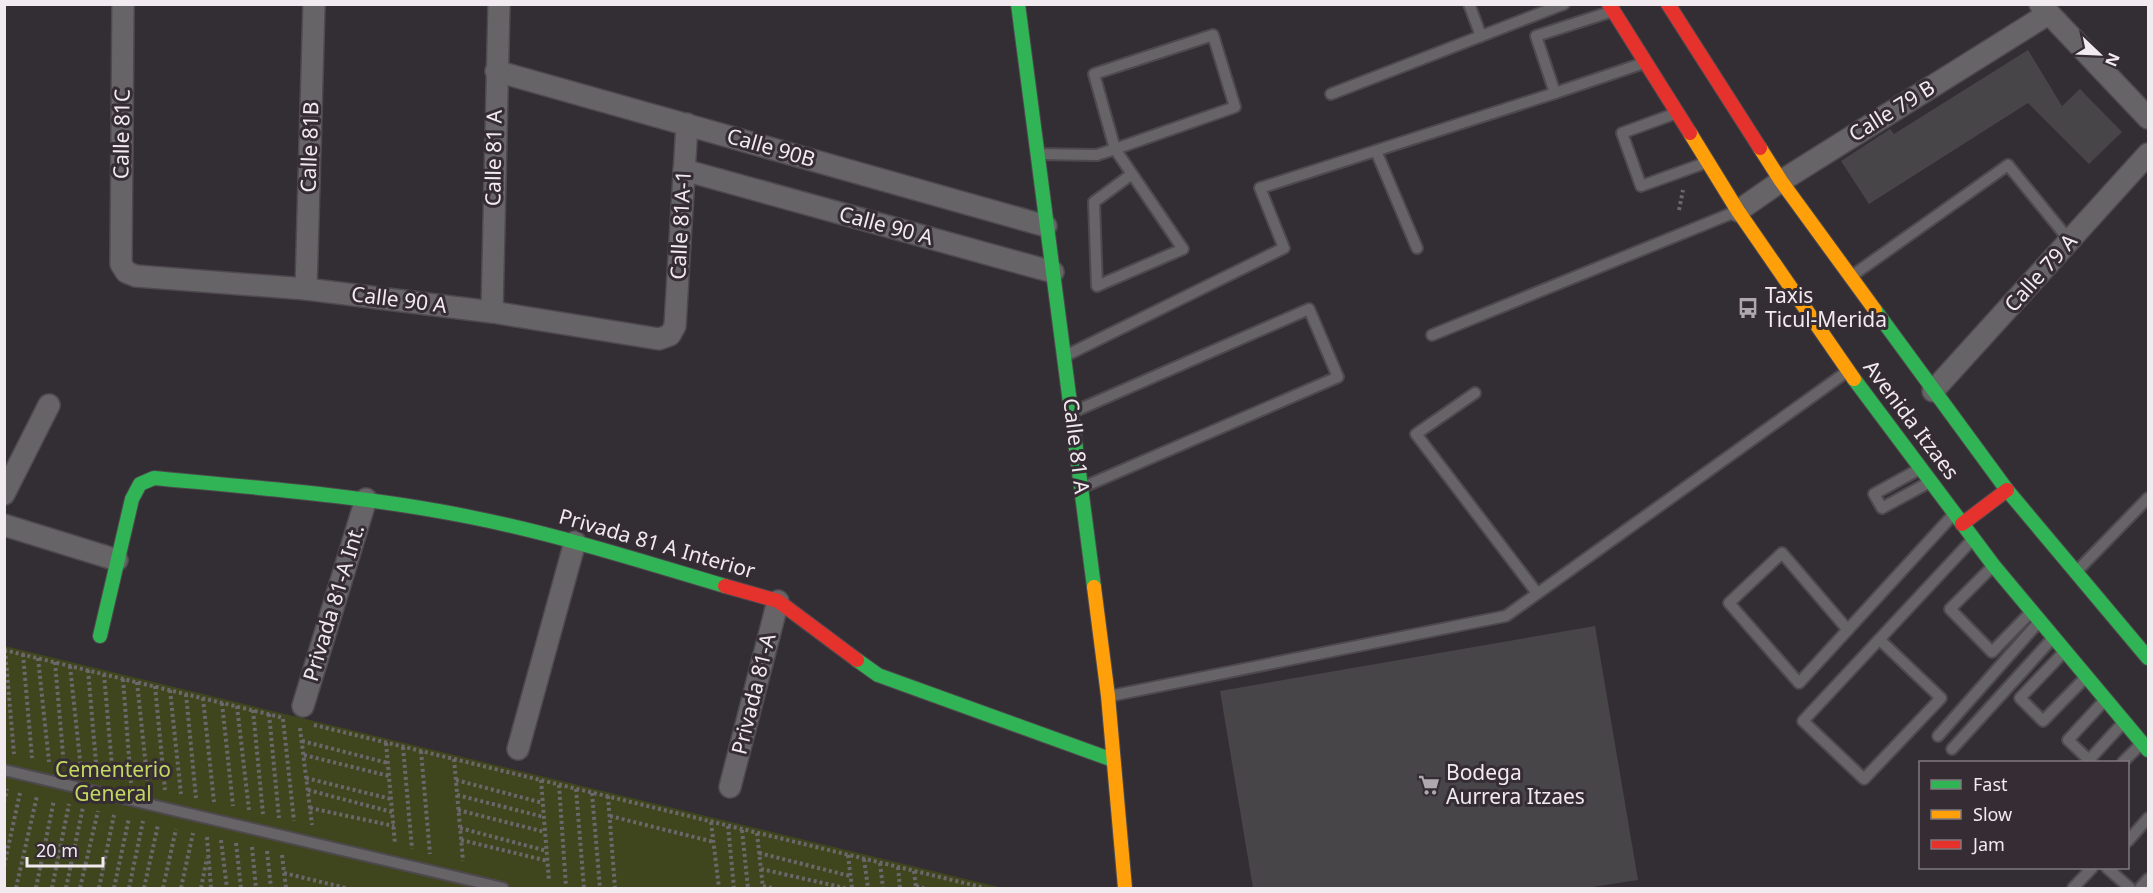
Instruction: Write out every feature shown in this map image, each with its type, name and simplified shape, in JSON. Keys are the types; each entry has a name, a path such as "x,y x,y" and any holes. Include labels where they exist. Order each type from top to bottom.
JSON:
{"street":[{"name":"Calle 81C","path":"121,264 123,4"},
{"name":"Calle 81B","path":"306,289 314,4"},
{"name":"Calle 81 A","path":"492,312 499,4"},
{"name":"Calle 81 A","path":"1018,4 1108,696 1125,888"},
{"name":"Avenida Itzaes","path":"1668,4 1781,181 1934,391 2007,490 2148,658"},
{"name":"Avenida Itzaes","path":"1611,8 1738,211 1848,371 1994,566 2145,746"},
{"name":"Calle 79 B","path":"1738,211 2044,9"},
{"path":"2044,9 2148,118"},
{"name":"Calle 90B","path":"496,71 1046,225"},
{"name":"Calle 81A-1","path":"675,326 687,124"},
{"name":"Calle 79 A","path":"1934,391 2148,154"},
{"name":"Calle 90 A","path":"684,170 1053,272"},
{"name":"Calle 90 A","path":"121,264 126,272 136,276 306,289 492,312 659,339 670,335 675,326"},
{"path":"4,494 49,405"},
{"name":"Privada 81 A Interior","path":"117,560 132,498 140,484 154,478 366,500 471,517 576,542 778,601 878,675 1113,760"},
{"path":"1958,518 2007,490"},
{"name":"Privada 81-A Int.","path":"301,718 366,500"},
{"path":"4,525 117,560 100,636"},
{"path":"518,749 576,542"},
{"name":"Privada 81-A","path":"730,787 778,601"}],"lane":[{"path":"1468,4 1481,36"},
{"path":"1331,94 1550,7 1564,4"},
{"path":"1555,93 1536,36 1611,8"},
{"path":"1037,154 1097,155 1115,149 1235,107 1213,35 1094,74 1115,149 1132,174 1183,249 1097,286 1094,202 1132,174"},
{"path":"1064,356 1284,248 1260,188 1646,63"},
{"path":"1677,113 1622,133 1641,186 1707,162"},
{"path":"1376,151 1417,248"},
{"path":"1851,277 2008,165 2070,241"},
{"path":"1432,335 1738,211"},
{"path":"1071,413 1309,309 1338,377 1081,488"},
{"path":"1108,696 1506,615 1848,371"},
{"path":"1475,393 1416,434 1537,593"},
{"path":"1921,468 1874,494 1882,508 1930,481"},
{"path":"2076,573 2148,498"},
{"path":"1848,630 1782,553 1730,603 1799,683 1958,518"},
{"path":"1880,640 1941,698 1864,779 1803,721 1973,539"},
{"path":"1994,566 1950,609 1992,652 2036,616"},
{"path":"1938,736 2036,616"},
{"path":"1952,749 2053,637"},
{"path":"2065,651 2020,699 2043,721 2086,676"},
{"path":"2106,699 2068,740 2089,760 2124,722"},
{"path":"2124,761 2145,746"},
{"path":"4,770 503,888"},
{"path":"2129,839 2148,818"},
{"path":"2073,888 2090,869"},
{"path":"2109,869 2130,888"},
{"path":"2140,888 2148,879"}],"path":[{"path":"1679,210 1685,181"},
{"path":"15,756 5,650 283,718 301,718 386,743 986,888"},
{"path":"23,654 32,760"},
{"path":"38,658 49,764"},
{"path":"55,662 64,768"},
{"path":"70,666 81,772"},
{"path":"88,670 97,776"},
{"path":"104,674 113,779"},
{"path":"123,679 131,783"},
{"path":"137,682 148,787"},
{"path":"155,686 165,791"},
{"path":"170,690 181,795"},
{"path":"186,694 196,799"},
{"path":"203,698 214,803"},
{"path":"222,703 233,807"},
{"path":"237,706 249,811"},
{"path":"253,710 264,814"},
{"path":"269,714 279,818"},
{"path":"283,718 294,822"},
{"path":"301,718 312,826"},
{"path":"302,741 388,763"},
{"path":"386,743 395,845"},
{"path":"403,747 412,849"},
{"path":"421,751 430,854"},
{"path":"304,755 389,776"},
{"path":"454,759 463,861"},
{"path":"306,778 391,799"},
{"path":"456,780 543,803"},
{"path":"541,780 549,881"},
{"path":"559,785 566,886"},
{"path":"4,802 7,789"},
{"path":"576,789 584,888"},
{"path":"308,790 392,812"},
{"path":"4,866 20,792"},
{"path":"592,793 600,888"},
{"path":"457,795 544,817"},
{"path":"16,888 37,796"},
{"path":"608,796 615,888"},
{"path":"36,888 54,800"},
{"path":"52,888 69,804"},
{"path":"66,888 84,807"},
{"path":"310,808 394,826"},
{"path":"458,810 545,832"},
{"path":"80,888 98,811"},
{"path":"99,888 114,814"},
{"path":"610,816 714,842"},
{"path":"114,888 129,818"},
{"path":"129,888 143,821"},
{"path":"711,822 719,888"},
{"path":"144,888 158,825"},
{"path":"728,826 734,888"},
{"path":"460,828 547,851"},
{"path":"163,888 176,829"},
{"path":"741,829 748,888"},
{"path":"181,888 193,833"},
{"path":"757,833 763,887 773,888"},
{"path":"207,837 211,888"},
{"path":"221,840 226,888"},
{"path":"461,840 548,861"},
{"path":"236,843 241,888"},
{"path":"252,847 256,888"},
{"path":"201,888 208,851"},
{"path":"267,851 271,888"},
{"path":"759,853 850,876"},
{"path":"282,854 286,888"},
{"path":"849,855 852,888"},
{"path":"864,859 868,888"},
{"path":"880,863 883,888"},
{"path":"898,867 900,888"},
{"path":"761,869 845,888"},
{"path":"914,871 916,887 924,888"},
{"path":"284,873 346,888"}],"green space":[{"name":"Cementerio General","path":"5,646 1003,888 5,888"}],"building":[{"path":"2028,50 2062,106 2080,89 2122,132 2089,164 2028,103 1869,204 1841,161 1890,129 1894,134"},
{"name":"Bodega Aurrera Itzaes","path":"1595,626 1638,880 1586,888 1253,888 1220,691"}],"traffic: fast":[{"path":"1018,4 1094,587"},
{"path":"1875,310 2007,490 2148,658"},
{"path":"1854,379 1994,566 2148,750"},
{"path":"100,636 132,499 140,484 154,478 352,498 470,517 566,540 725,586"},
{"path":"857,660 878,675 1113,760"}],"traffic: slow":[{"path":"1690,133 1738,211 1854,379"},
{"path":"1760,148 1781,181 1875,310"},
{"path":"1094,587 1108,696 1125,888"}],"traffic: jam":[{"path":"1609,4 1690,133"},
{"path":"1668,4 1760,148"},
{"path":"1962,524 2007,490"},
{"path":"725,586 778,601 857,660"}],"place":[{"name":"Taxis Ticul-Merida","path":"1748,308"},
{"name":"Bodega Aurrera Itzaes","path":"1429,785"}]}
